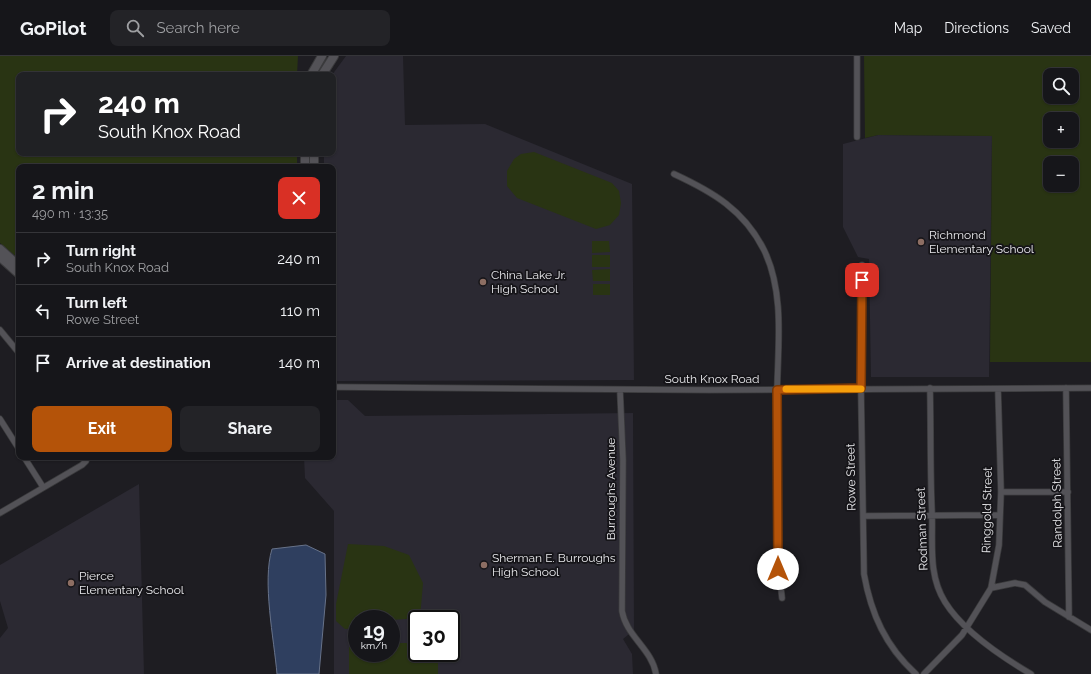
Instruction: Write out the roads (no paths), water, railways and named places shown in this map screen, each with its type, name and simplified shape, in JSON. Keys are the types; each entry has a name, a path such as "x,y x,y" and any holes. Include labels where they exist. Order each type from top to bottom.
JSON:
{"street":[{"path":"313,72 322,56"},
{"path":"324,72 334,56"},
{"path":"857,56 857,137"},
{"path":"674,174 706,188 734,210 753,232 763,249 771,268 776,300 778,569 782,598"},
{"path":"0,249 16,263"},
{"path":"0,257 16,271"},
{"name":"Rowe Street","path":"862,265 861,388 864,574 872,609 882,632 892,648 916,674"},
{"path":"0,330 16,349"},
{"name":"South Knox Road","path":"336,386 620,390 1091,388"},
{"name":"Rodman Street","path":"930,388 932,565 936,584 949,609 967,628 997,652 1031,674"},
{"name":"Randolph Street","path":"1066,388 1069,617"},
{"name":"Ringgold Street","path":"991,588 999,545 1001,492 998,389"},
{"name":"Burroughs Avenue","path":"620,390 622,460 622,610 626,625 651,659 656,674"},
{"path":"0,419 16,444"},
{"path":"26,460 43,487"},
{"path":"0,513 82,465 85,460"},
{"path":"1001,492 1068,492"},
{"path":"863,516 999,515"},
{"path":"924,674 967,628 991,588 1015,584 1024,585 1045,602 1091,630"}],"water":[{"path":"306,545 325,554 326,595 319,674 277,674 268,593 269,562 272,549"}],"place":[{"name":"Richmond Elementary School","path":"921,242"},
{"name":"China Lake Jr. High School","path":"483,282"},
{"name":"Sherman E. Burroughs High School","path":"484,565"},
{"name":"Pierce Elementary School","path":"71,583"}]}
